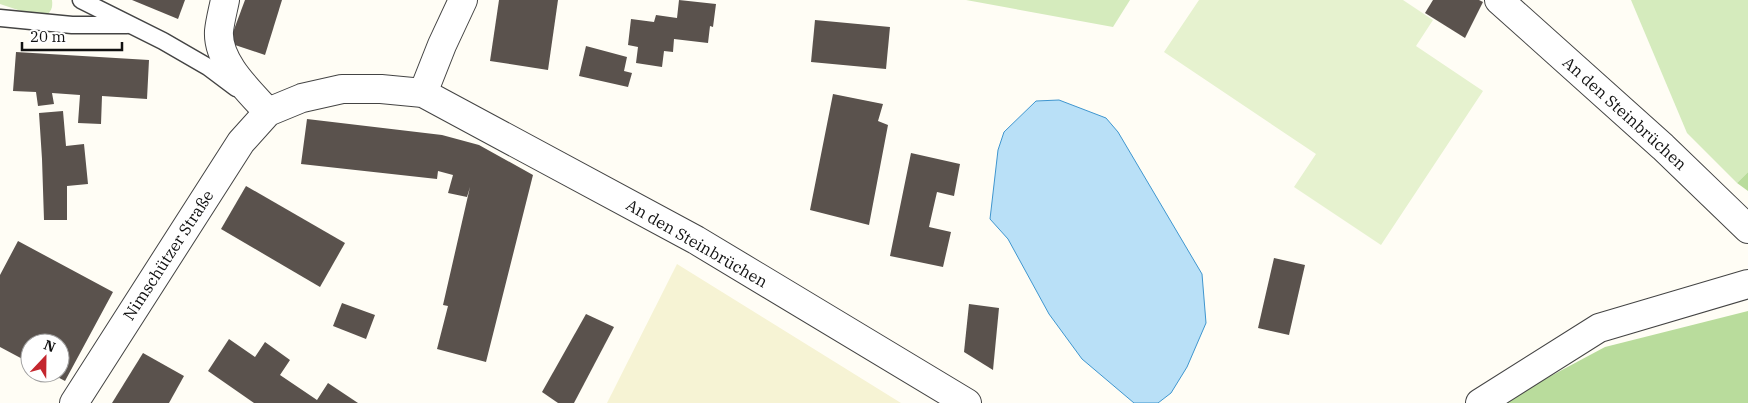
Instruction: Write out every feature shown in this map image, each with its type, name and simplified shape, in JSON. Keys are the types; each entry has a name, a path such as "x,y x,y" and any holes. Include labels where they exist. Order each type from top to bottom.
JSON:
{"street":[{"path":"225,0 219,32 229,65 237,77 268,112"},
{"path":"423,93 442,45 463,0"},
{"name":"An den Steinbrüchen","path":"1499,0 1663,147 1748,229"},
{"name":"Nimschützer Straße","path":"74,403 241,142 268,112 302,98 342,89 381,89 423,93"},
{"name":"An den Steinbrüchen","path":"423,93 696,240 967,403"},
{"path":"1480,403 1600,328 1748,284"}],"lane":[{"path":"81,0 208,67 268,112"},
{"path":"0,18 72,25 132,26"}],"shaded area":[{"path":"677,264 901,403 607,403"}],"green space":[{"path":"0,0 52,0 52,5 46,16 30,14 0,4"},
{"path":"966,0 1130,0 1113,27"},
{"path":"1199,0 1403,0 1433,20 1416,46 1483,91 1381,245 1294,187 1316,154 1164,52"},
{"path":"1631,0 1748,0 1748,172 1737,183 1687,133"},
{"path":"1748,172 1748,191 1737,183"},
{"path":"1748,311 1748,403 1500,403 1605,347"}],"water":[{"path":"1059,100 1106,118 1118,132 1202,274 1206,323 1187,367 1171,393 1158,403 1134,403 1082,359 1049,314 1008,239 990,219 998,150 1004,132 1036,101"}],"building":[{"path":"132,0 185,0 178,19"},
{"path":"245,0 282,0 265,55 229,43"},
{"path":"499,0 558,0 548,70 490,61"},
{"path":"679,0 716,4 713,27 710,26 708,43 674,39 673,52 664,51 662,67 636,63 638,47 628,45 631,19 654,22 656,15 677,18"},
{"path":"1433,0 1479,0 1483,2 1465,38 1425,13"},
{"path":"815,20 890,27 886,69 811,62"},
{"path":"586,46 627,57 624,71 632,73 628,87 579,76"},
{"path":"16,52 149,60 147,99 102,96 101,124 78,123 80,95 52,93 54,104 38,106 36,92 13,91"},
{"path":"833,94 883,104 878,121 888,125 869,225 810,210"},
{"path":"63,111 66,146 84,144 88,184 67,186 67,220 44,220 39,113"},
{"path":"307,119 442,135 479,145 533,175 486,362 437,349 448,306 443,305 470,187 467,197 448,193 453,175 438,171 437,179 301,164"},
{"path":"911,153 960,164 954,196 937,192 929,227 951,232 943,267 890,256"},
{"path":"246,186 345,243 320,287 221,229"},
{"path":"18,241 113,292 70,372 70,333 20,333 20,358 0,347 0,275"},
{"path":"1274,258 1305,265 1289,335 1258,328"},
{"path":"342,303 375,315 366,339 333,326"},
{"path":"969,304 999,308 993,370 964,352"},
{"path":"586,314 614,327 574,403 558,403 542,392"},
{"path":"229,339 255,357 265,342 290,360 280,375 317,400 328,383 358,403 254,403 208,371"},
{"path":"143,353 184,376 169,403 112,403"}]}
